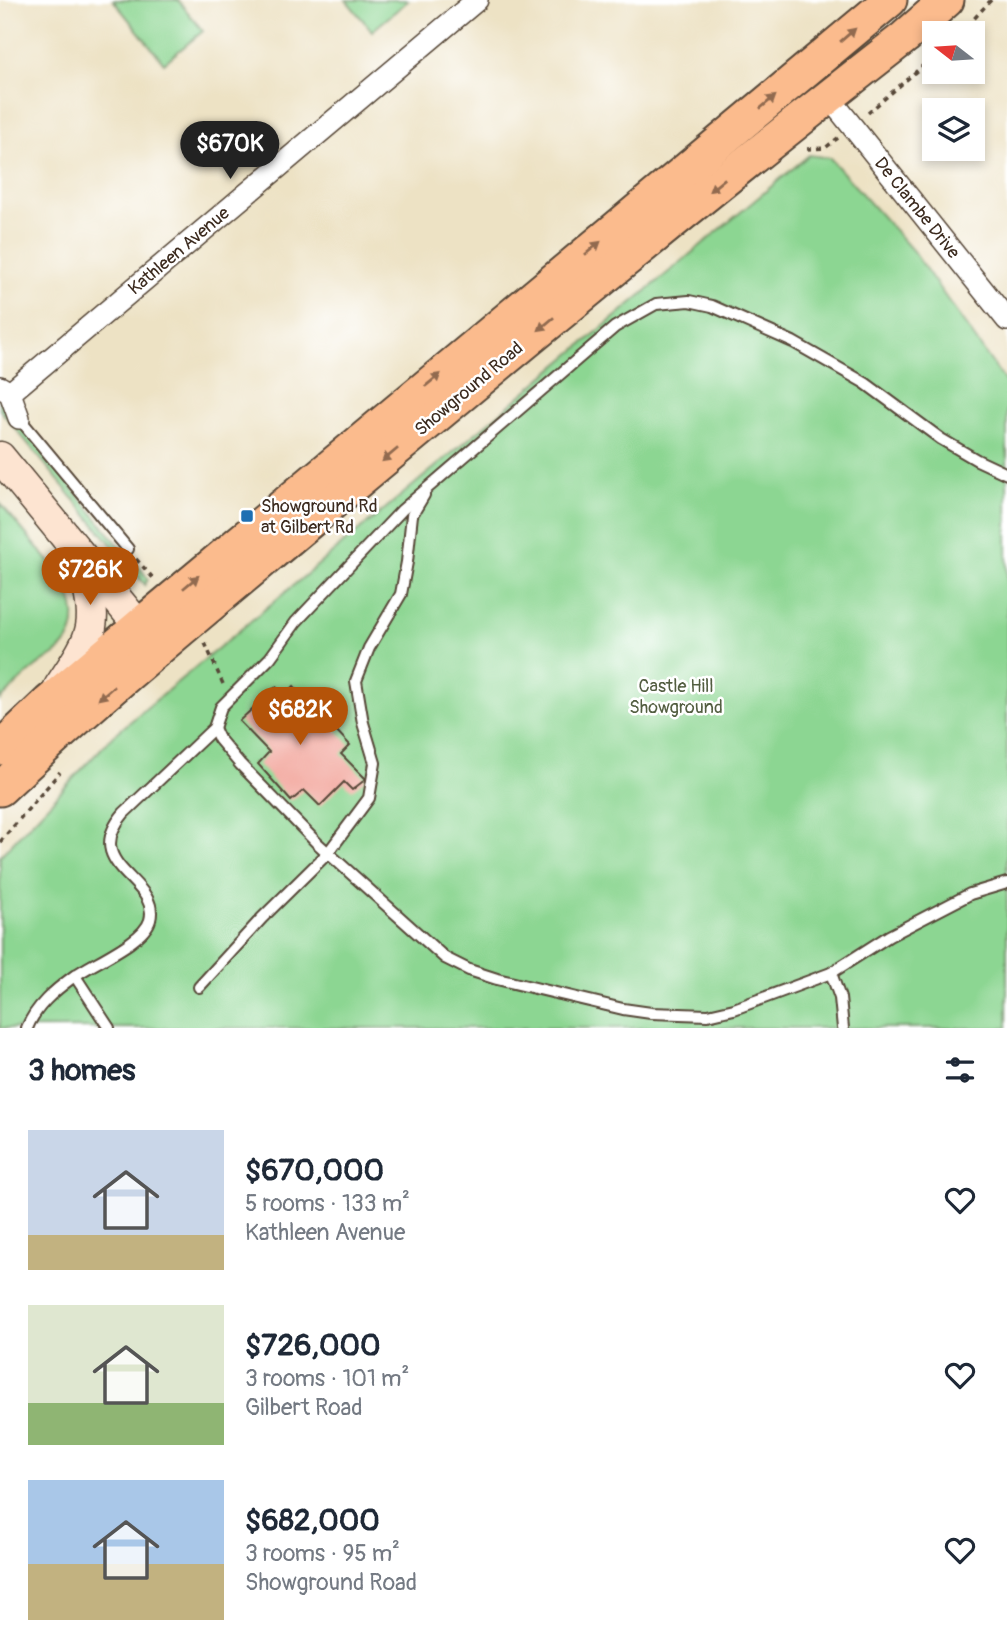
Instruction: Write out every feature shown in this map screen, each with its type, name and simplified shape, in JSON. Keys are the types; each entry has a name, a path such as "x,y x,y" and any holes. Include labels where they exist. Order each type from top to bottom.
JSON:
{"main road":[{"name":"Showground Road","path":"0,789 61,732 148,637 890,0"},
{"name":"Showground Road","path":"0,748 49,702 148,637 544,326 905,37 947,0"},
{"path":"807,70 828,96"},
{"path":"0,457 148,637"},
{"path":"49,702 85,647 93,628 93,610 81,556"}],"street":[{"name":"Kathleen Avenue","path":"5,390 477,0"},
{"name":"De Clambe Drive","path":"828,96 1007,320"},
{"path":"5,390 19,418"}],"lane":[{"path":"1007,474 941,439 865,383 793,341 712,306 673,301 656,304 615,327 402,510 306,612 270,658 229,699 216,716 214,728 219,739 240,764 328,853 445,958 469,970 536,989 651,1013 708,1015 734,1009 831,973 889,936 970,894 1007,883"},
{"path":"19,418 128,549"},
{"path":"200,987 262,918 328,853 369,798 375,763 363,723 356,681 369,648 401,594 412,515 429,487"},
{"path":"27,1028 38,1008 53,992 135,939 148,924 151,916 147,900 109,848 112,830 124,813 214,728"},
{"path":"831,973 840,998 843,1028"},
{"path":"75,976 109,1028"}],"path":[{"path":"972,21 991,0"},
{"path":"888,95 922,67"},
{"path":"128,549 152,578 160,582"},
{"path":"203,639 229,699"}],"green space":[{"path":"113,0 178,0 203,31 164,63"},
{"path":"346,0 409,0 372,31"},
{"name":"Castle Hill Showground","path":"809,155 830,158 913,251 1007,384 1007,1028 0,1028 0,856 113,736"},
{"path":"0,399 125,553 128,551 148,579 145,585 0,410"},
{"path":"0,503 68,584 66,588 73,606 74,624 62,648 31,671 0,700"}],"building":[{"path":"294,686 309,703 300,711 305,717 315,708 350,745 341,754 366,779 352,790 344,782 320,806 304,790 291,801 258,764 269,752 239,721 276,687 285,696"}],"place":[{"name":"Showground Rd at Gilbert Rd","path":"247,516"}]}
